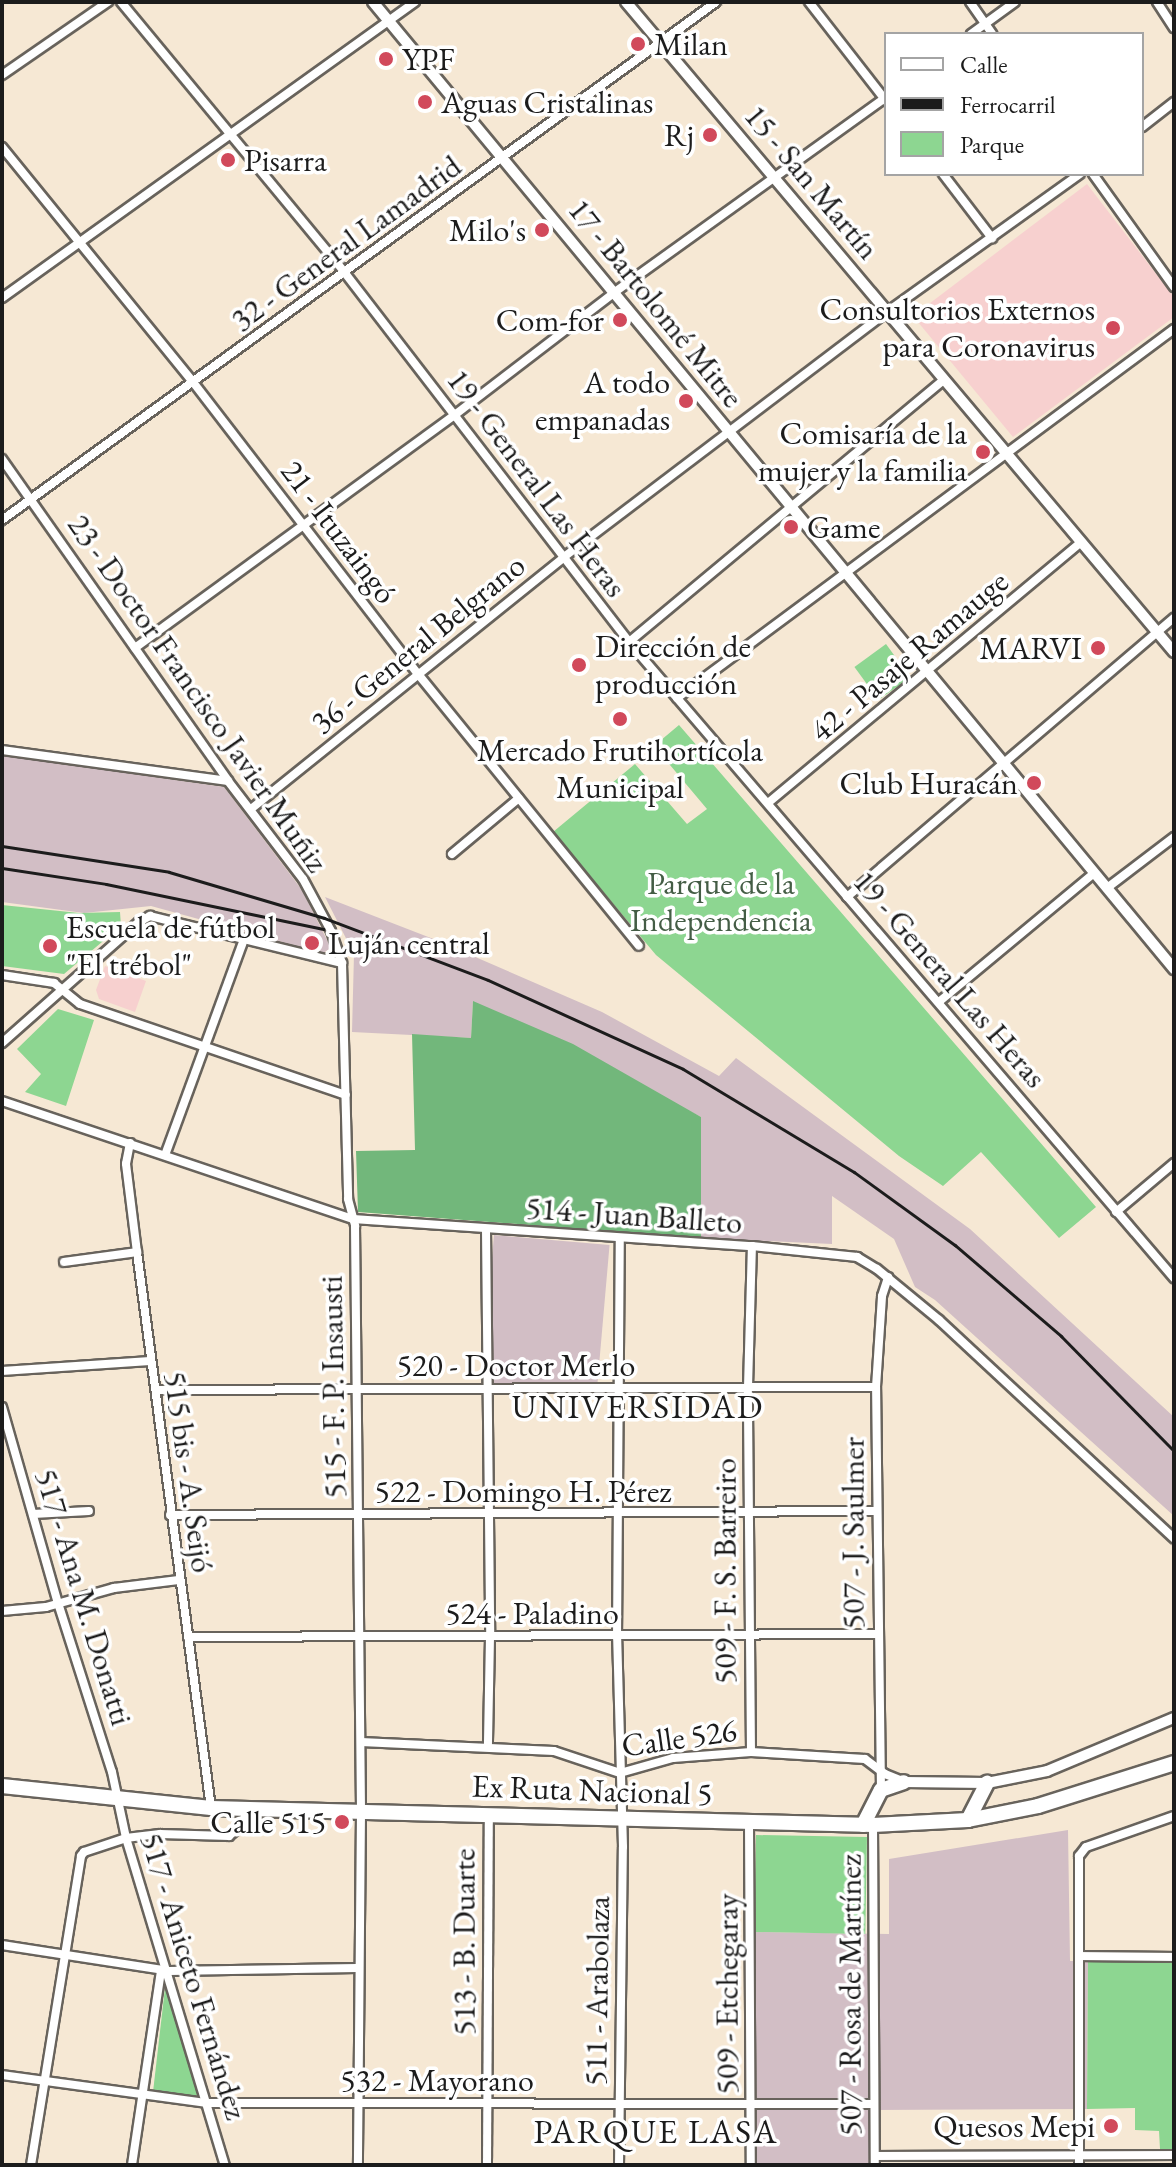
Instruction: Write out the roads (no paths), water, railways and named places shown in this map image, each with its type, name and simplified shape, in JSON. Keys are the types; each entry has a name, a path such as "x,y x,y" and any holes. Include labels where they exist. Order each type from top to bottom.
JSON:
{"main road":[{"name":"Ex Ruta Nacional 5","path":"2,1786 120,1801 211,1808 868,1825 968,1820 1038,1806 1174,1763"},
{"path":"868,1825 881,1790 904,1782"},
{"path":"968,1820 987,1783"}],"street":[{"path":"2,75 108,2"},
{"name":"19 - General Las Heras","path":"121,2 345,273 563,551 564,557 629,642 940,1001 1174,1278"},
{"name":"17 - Bartolomé Mitre","path":"373,2 1174,969"},
{"path":"2,298 415,2"},
{"name":"15 - San Martín","path":"626,2 1079,544 1174,652"},
{"name":"32 - General Lamadrid","path":"2,520 504,159 716,2"},
{"path":"809,2 884,98"},
{"path":"970,2 991,32"},
{"path":"974,32 1015,2"},
{"path":"1157,2 1174,28"},
{"path":"135,648 456,414 615,292 884,100"},
{"path":"1144,125 1174,102"},
{"name":"21 - Ituzaingó","path":"2,147 193,382 418,674 639,946"},
{"path":"945,176 992,238"},
{"name":"36 - General Belgrano","path":"251,809 564,557 887,312 1077,176"},
{"path":"1094,176 1174,287"},
{"path":"677,698 1174,329"},
{"path":"629,642 944,380"},
{"name":"23 - Doctor Francisco Javier Muñiz","path":"2,459 228,781 308,887 331,931 342,963"},
{"name":"42 - Pasaje Ramauge","path":"768,803 1079,544"},
{"path":"847,897 1174,618"},
{"path":"2,750 228,781"},
{"path":"452,854 519,798"},
{"path":"1107,888 1174,837"},
{"path":"940,1001 1094,873"},
{"path":"2,1043 139,922 157,916 342,963"},
{"path":"165,1155 244,939"},
{"name":"515 - F. P. Insausti","path":"342,963 348,1199 353,1219 359,1516 361,1812 357,1968 358,2165"},
{"path":"2,975 45,981 64,989 80,1004 346,1095"},
{"name":"514 - Juan Balleto","path":"2,1101 353,1219 849,1255 888,1277 939,1320 1174,1538"},
{"name":"515 bis - A. Seijó","path":"130,1143 126,1164 211,1808"},
{"path":"1116,1212 1174,1163"},
{"path":"486,1230 490,1637 488,1746"},
{"name":"511 - Arabolaza","path":"619,2165 623,1819 617,1637 620,1239"},
{"name":"509 - F. S. Barreiro","path":"751,1752 747,1634 752,1246"},
{"path":"64,1262 137,1252"},
{"name":"507 - J. Saulmer","path":"881,1790 875,1511 876,1387 882,1296 888,1277"},
{"path":"2,1371 150,1361"},
{"name":"520 - Doctor Merlo","path":"156,1390 876,1387"},
{"name":"517 - Ana M. Donatti","path":"2,1407 58,1603 120,1801"},
{"path":"2,1446 13,1445"},
{"path":"33,1514 89,1511"},
{"name":"522 - Domingo H. Pérez","path":"170,1515 875,1511"},
{"path":"2,1611 58,1603 114,1588 179,1580"},
{"name":"524 - Paladino","path":"188,1637 877,1634"},
{"path":"904,1782 987,1783 1064,1765 1174,1718"},
{"name":"Calle 526","path":"361,1742 554,1751 620,1773 673,1758 751,1752 865,1759 904,1782"},
{"name":"517 - Aniceto Fernández","path":"120,1801 126,1838 225,2165"},
{"path":"31,2165 81,1856 84,1852 126,1838 160,1834 229,1836 241,1826 248,1809"},
{"name":"513 - B. Duarte","path":"487,2165 489,1815"},
{"path":"1079,2165 1081,1850 1174,1816"},
{"name":"509 - Etchegaray","path":"749,1823 751,2165"},
{"name":"507 - Rosa de Martínez","path":"868,1825 875,2160"},
{"path":"2,1945 165,1970 357,1968"},
{"path":"1080,1956 1174,1957"},
{"path":"132,2165 165,1970"},
{"name":"532 - Mayorano","path":"2,2075 142,2097 207,2103 874,2104"},
{"path":"875,2160 1174,2155"}],"railway":[{"path":"2,846 169,872 324,918 488,980 683,1069 854,1172 955,1245 1061,1336 1174,1451"},
{"path":"2,868 106,884 323,929"}],"place":[{"name":"Milan","path":"638,44"},
{"name":"YPF","path":"386,59"},
{"name":"Aguas Cristalinas","path":"425,102"},
{"name":"Rj","path":"710,135"},
{"name":"Pisarra","path":"228,160"},
{"name":"Milo's","path":"542,230"},
{"name":"Com-for","path":"620,320"},
{"name":"Consultorios Externos para Coronavirus","path":"1113,328"},
{"name":"A todo empanadas","path":"686,401"},
{"name":"Comisaría de la mujer y la familia","path":"983,452"},
{"name":"Game","path":"791,527"},
{"name":"MARVI","path":"1098,648"},
{"name":"Dirección de producción","path":"579,665"},
{"name":"Mercado Frutihortícola Municipal","path":"620,719"},
{"name":"Club Huracán","path":"1034,783"},
{"name":"Luján central","path":"312,943"},
{"name":"Escuela de fútbol \"El trébol\"","path":"50,946"},
{"name":"Calle 515","path":"342,1822"},
{"name":"Quesos Mepi","path":"1111,2126"}],"district":[{"name":"UNIVERSIDAD","path":"638,1407"},
{"name":"PARQUE LASA","path":"656,2132"}],"park label":[{"name":"Parque de la Independencia","path":"721,902"}]}
